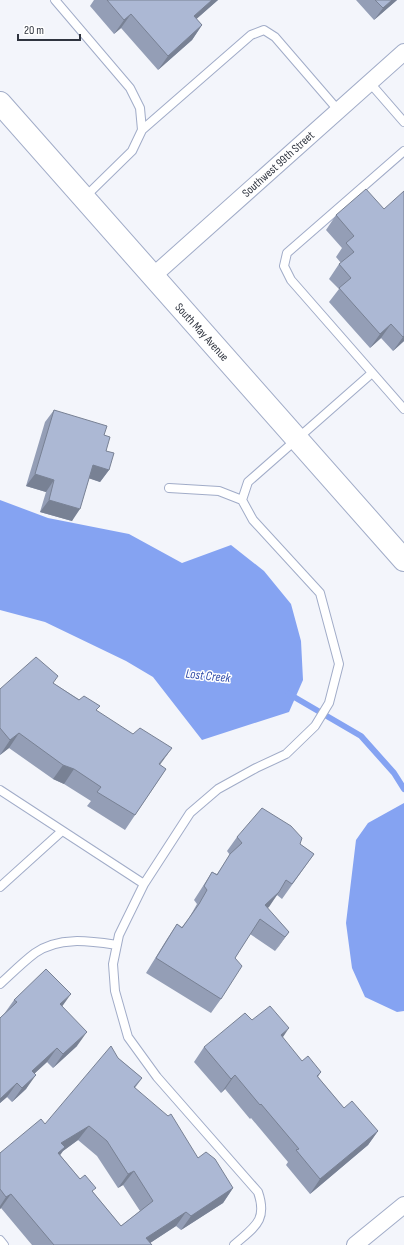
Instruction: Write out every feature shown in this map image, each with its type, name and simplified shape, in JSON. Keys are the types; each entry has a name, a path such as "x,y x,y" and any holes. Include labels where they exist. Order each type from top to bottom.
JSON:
{"main road":[{"name":"South May Avenue","path":"0,103 404,560"}],"street":[{"name":"Southwest 99th Street","path":"153,276 404,52"},
{"path":"355,1245 404,1205"}],"lane":[{"path":"55,0 130,88 140,108 142,130"},
{"path":"84,198 132,152 142,130 251,35 264,30 275,37 338,110"},
{"path":"370,83 404,122"},
{"path":"404,151 287,253 284,266 291,280 404,409"},
{"path":"242,500 248,482 372,373"},
{"path":"169,488 219,491 242,500 253,520 320,593 338,664 329,703 315,726 286,754 256,768 218,789 190,813 144,884 119,935 113,964 115,991 128,1036 157,1078 258,1192 263,1205 258,1223 234,1245"},
{"path":"0,790 144,884"},
{"path":"0,887 62,831"},
{"path":"0,984 36,952 63,942 88,941 117,945"},
{"path":"0,1240 4,1245"}],"water":[{"path":"0,500 48,518 129,534 182,563 231,545 264,571 291,604 301,641 303,680 289,712 202,740 153,677 126,661 45,622 0,610"},
{"path":"404,803 404,1011 397,1012 365,997 352,968 346,923 356,840 368,823"}],"building":[{"path":"107,0 212,0 194,16 202,25 168,56 131,14 124,20"},
{"path":"375,0 392,0 383,8"},
{"path":"366,189 384,209 404,191 403,337 391,324 380,334 339,288 351,278 339,264 354,252 346,243 354,236 336,215"},
{"path":"54,410 107,426 104,435 110,437 106,451 114,453 109,470 93,465 80,509 49,500 54,480 35,474"},
{"path":"36,657 58,676 53,683 79,700 84,696 100,706 96,710 133,734 140,728 172,748 159,764 166,769 135,815 97,792 101,787 74,769 63,765 19,733 10,740 0,728 0,689"},
{"path":"262,808 291,826 302,838 300,844 314,854 292,884 286,880 279,892 265,905 289,932 285,937 260,919 235,958 242,966 221,999 156,958 177,924 182,928 199,904 207,890 204,886 212,872 217,875 230,854 242,843 237,837"},
{"path":"46,969 71,994 60,1004 87,1032 63,1054 57,1048 32,1071 36,1075 22,1088 17,1083 0,1099 0,1018 17,1002 14,1000"},
{"path":"270,1006 289,1028 281,1035 302,1061 308,1056 321,1072 317,1076 344,1108 352,1101 378,1131 320,1179 296,1150 299,1149 261,1104 260,1105 235,1075 231,1079 204,1047 245,1013 252,1020"},
{"path":"111,1046 118,1058 142,1078 134,1087 168,1116 171,1114 198,1158 206,1152 215,1159 233,1188 191,1216 186,1212 146,1238 152,1245 54,1245 11,1194 6,1197 0,1189 0,1153 41,1119 45,1124","holes":["89,1126 107,1141 128,1174 134,1171 153,1201 121,1226 92,1191 96,1188 85,1175 80,1179 58,1153 65,1147 61,1143"]}],"waterway":[{"name":"Lost Creek","path":"289,694 361,736 394,773 404,789"}]}
